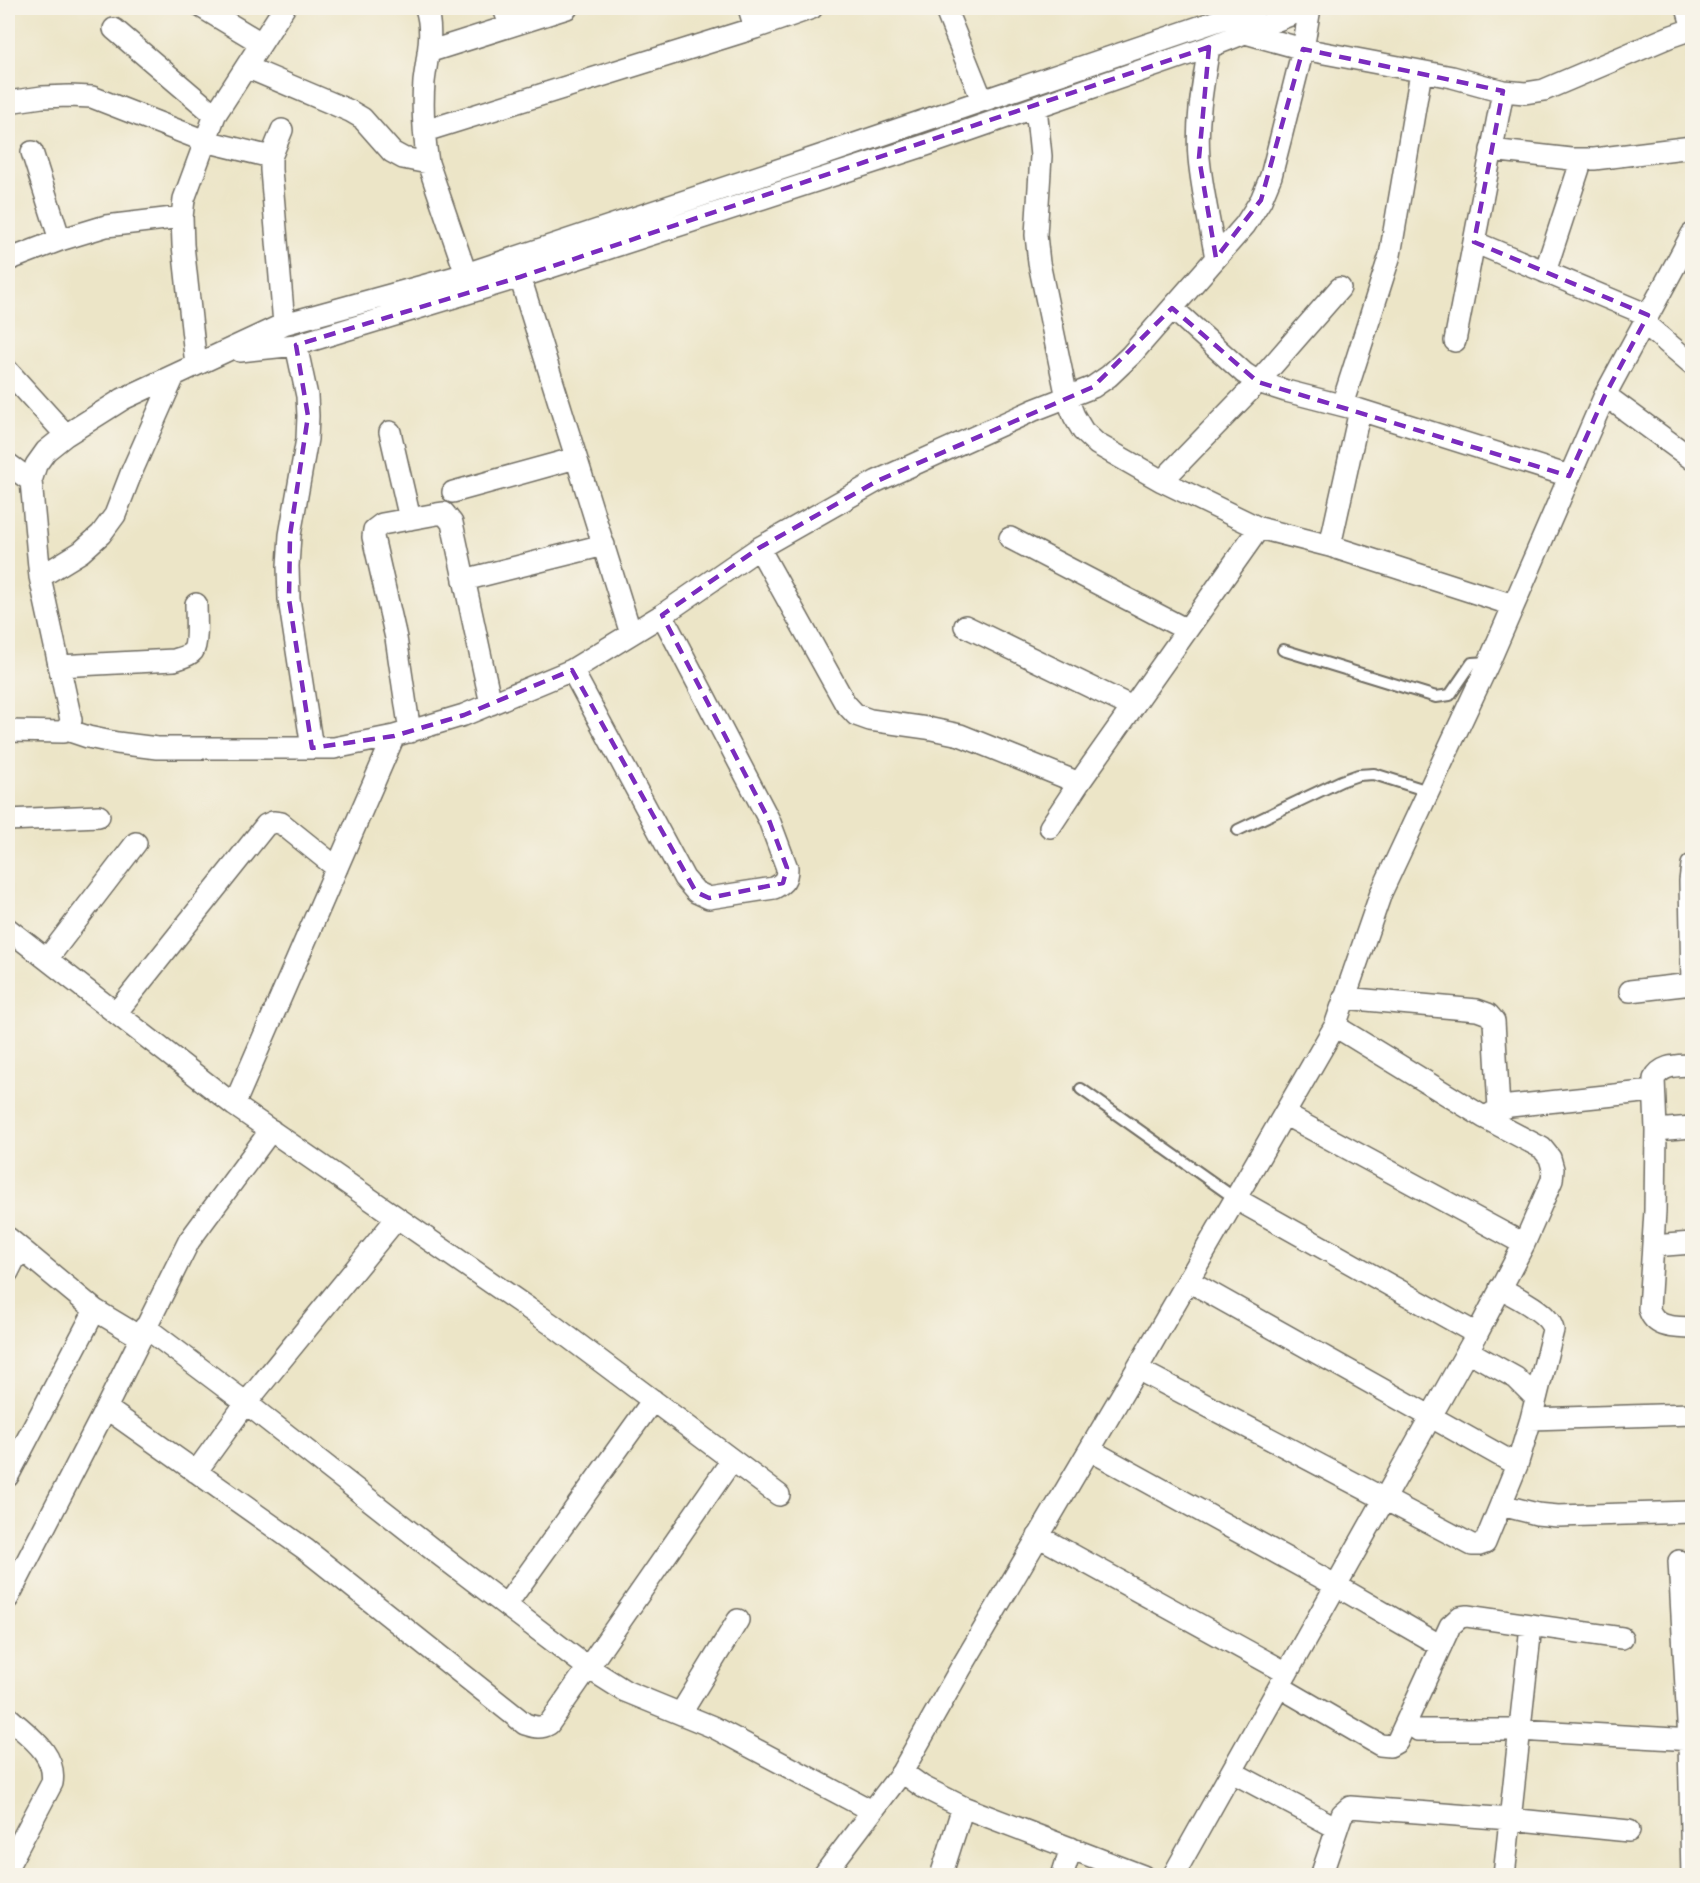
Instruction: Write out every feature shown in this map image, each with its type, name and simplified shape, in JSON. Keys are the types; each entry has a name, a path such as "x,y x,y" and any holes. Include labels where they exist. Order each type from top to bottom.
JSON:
{"street":[{"path":"203,8 261,43"},
{"path":"196,365 183,245 184,199 215,116 284,8"},
{"path":"426,8 431,36 424,85 428,163 466,274"},
{"path":"428,52 507,17 567,8"},
{"path":"425,131 752,17 812,8"},
{"path":"945,8 982,100"},
{"path":"67,730 70,720 40,577 31,481 36,465 46,451 66,435 123,399 284,324 466,274 795,165 1255,8"},
{"path":"8,731 56,733 67,730 107,741 157,748 334,748 402,734 464,715 572,670 662,615 759,548 877,481 1035,410 1093,387 1109,376 1131,355 1245,225 1262,200 1271,176 1303,49 1309,8 1287,12 1245,33 1209,47 926,145 520,277 296,345 222,353"},
{"path":"1245,33 1303,49 1452,77 1503,91 1525,93 1544,90 1692,27 1687,8"},
{"path":"114,29 215,116"},
{"path":"1209,47 1199,125 1200,158 1216,258"},
{"path":"246,67 351,111 362,118 392,152 403,158 428,163"},
{"path":"1330,546 1351,408 1390,255 1421,72"},
{"path":"1455,341 1503,91"},
{"path":"8,102 42,97 92,97 205,141 272,157"},
{"path":"1036,107 1041,156 1036,235 1039,263 1067,398 1083,431 1096,444 1162,481 1259,528 1330,546 1513,605"},
{"path":"282,130 272,157 271,170 284,324"},
{"path":"1491,150 1582,159 1692,147"},
{"path":"32,152 60,240"},
{"path":"1545,272 1582,159"},
{"path":"8,260 60,240 106,226 182,217"},
{"path":"823,1875 902,1772 1335,1026 1381,893 1489,662 1605,395 1692,234"},
{"path":"1474,242 1545,272 1646,320 1692,364"},
{"path":"520,277 632,634"},
{"path":"1162,481 1258,381 1340,288"},
{"path":"1172,308 1244,373 1258,381 1569,476"},
{"path":"296,345 307,396 308,416 307,438 290,535 288,577 289,599 312,748"},
{"path":"8,371 66,435"},
{"path":"40,577 81,552 101,534 116,515 132,471 174,376"},
{"path":"1605,395 1692,459"},
{"path":"390,432 410,519"},
{"path":"453,492 576,458"},
{"path":"8,464 31,481"},
{"path":"234,1106 337,868 402,734 396,638 373,537 375,530 382,524 444,513 448,516 452,524 491,704"},
{"path":"1050,827 1259,528"},
{"path":"1010,538 1187,630"},
{"path":"464,580 604,545"},
{"path":"759,548 845,703 856,715 870,720 960,735 1079,783"},
{"path":"59,666 174,660 185,656 193,651 195,643 196,604"},
{"path":"572,670 684,878 696,892 709,898 774,888 783,883 787,877 787,868 769,820 662,615"},
{"path":"965,626 1132,707"},
{"path":"8,820 99,816"},
{"path":"116,1013 266,825 273,822 280,823 337,868"},
{"path":"46,959 136,843"},
{"path":"1630,991 1692,984 1690,881 1692,866"},
{"path":"11,939 46,959 234,1106 551,1324 779,1495"},
{"path":"1344,998 1477,1010 1488,1014 1494,1021 1492,1113"},
{"path":"1173,1875 1473,1342 1524,1245 1552,1180 1553,1169 1550,1158 1542,1148 1492,1113 1335,1026"},
{"path":"1692,1065 1666,1067 1658,1071 1654,1079 1655,1211 1649,1309 1651,1317 1658,1323 1666,1326 1692,1328"},
{"path":"1492,1113 1537,1103 1653,1091"},
{"path":"1284,1114 1524,1245"},
{"path":"1656,1130 1692,1127"},
{"path":"8,1598 189,1241 271,1130"},
{"path":"1236,1199 1473,1342 1536,1398"},
{"path":"196,1472 246,1404 397,1218"},
{"path":"8,1272 14,1243 95,1310 142,1332 246,1404 587,1667 625,1691 713,1727 872,1811"},
{"path":"1653,1246 1692,1243"},
{"path":"1188,1281 1517,1465"},
{"path":"1137,1369 1472,1545 1479,1545 1485,1543 1517,1465 1553,1330 1552,1324 1545,1315 1500,1288"},
{"path":"8,1476 95,1310"},
{"path":"506,1605 653,1400"},
{"path":"105,1408 305,1549 525,1724 535,1728 543,1728 549,1724 732,1460"},
{"path":"1531,1419 1692,1414"},
{"path":"1090,1450 1441,1646"},
{"path":"1501,1505 1538,1514 1558,1516 1692,1512"},
{"path":"1038,1536 1283,1680 1380,1744 1390,1746 1396,1742 1450,1626 1460,1617 1467,1616 1622,1638"},
{"path":"1679,1561 1691,1740 1692,1875"},
{"path":"681,1713 738,1620"},
{"path":"1504,1875 1531,1626"},
{"path":"8,1718 45,1752 54,1772 52,1783 8,1866"},
{"path":"1418,1730 1518,1730 1691,1740"},
{"path":"902,1772 923,1787 963,1807 1143,1875"},
{"path":"1232,1772 1337,1828"},
{"path":"941,1875 963,1807"},
{"path":"1321,1875 1342,1814 1350,1807 1629,1831"},
{"path":"1062,1875 1071,1848"}],"lane":[{"path":"1283,650 1436,698 1450,695 1472,663 1489,662"},
{"path":"1238,830 1358,775 1374,774 1428,791"},
{"path":"1081,1089 1236,1199"}],"highlighted area":[{"path":"1209,47 1199,158 1216,258 1261,200 1303,49 1503,91 1474,242 1648,315 1605,395 1569,476 1258,382 1172,308 1093,387 877,481 759,548 662,615 769,820 787,868 783,883 709,898 696,892 572,670 464,715 394,736 312,748 289,599 290,535 308,416 296,345 520,277"}]}
